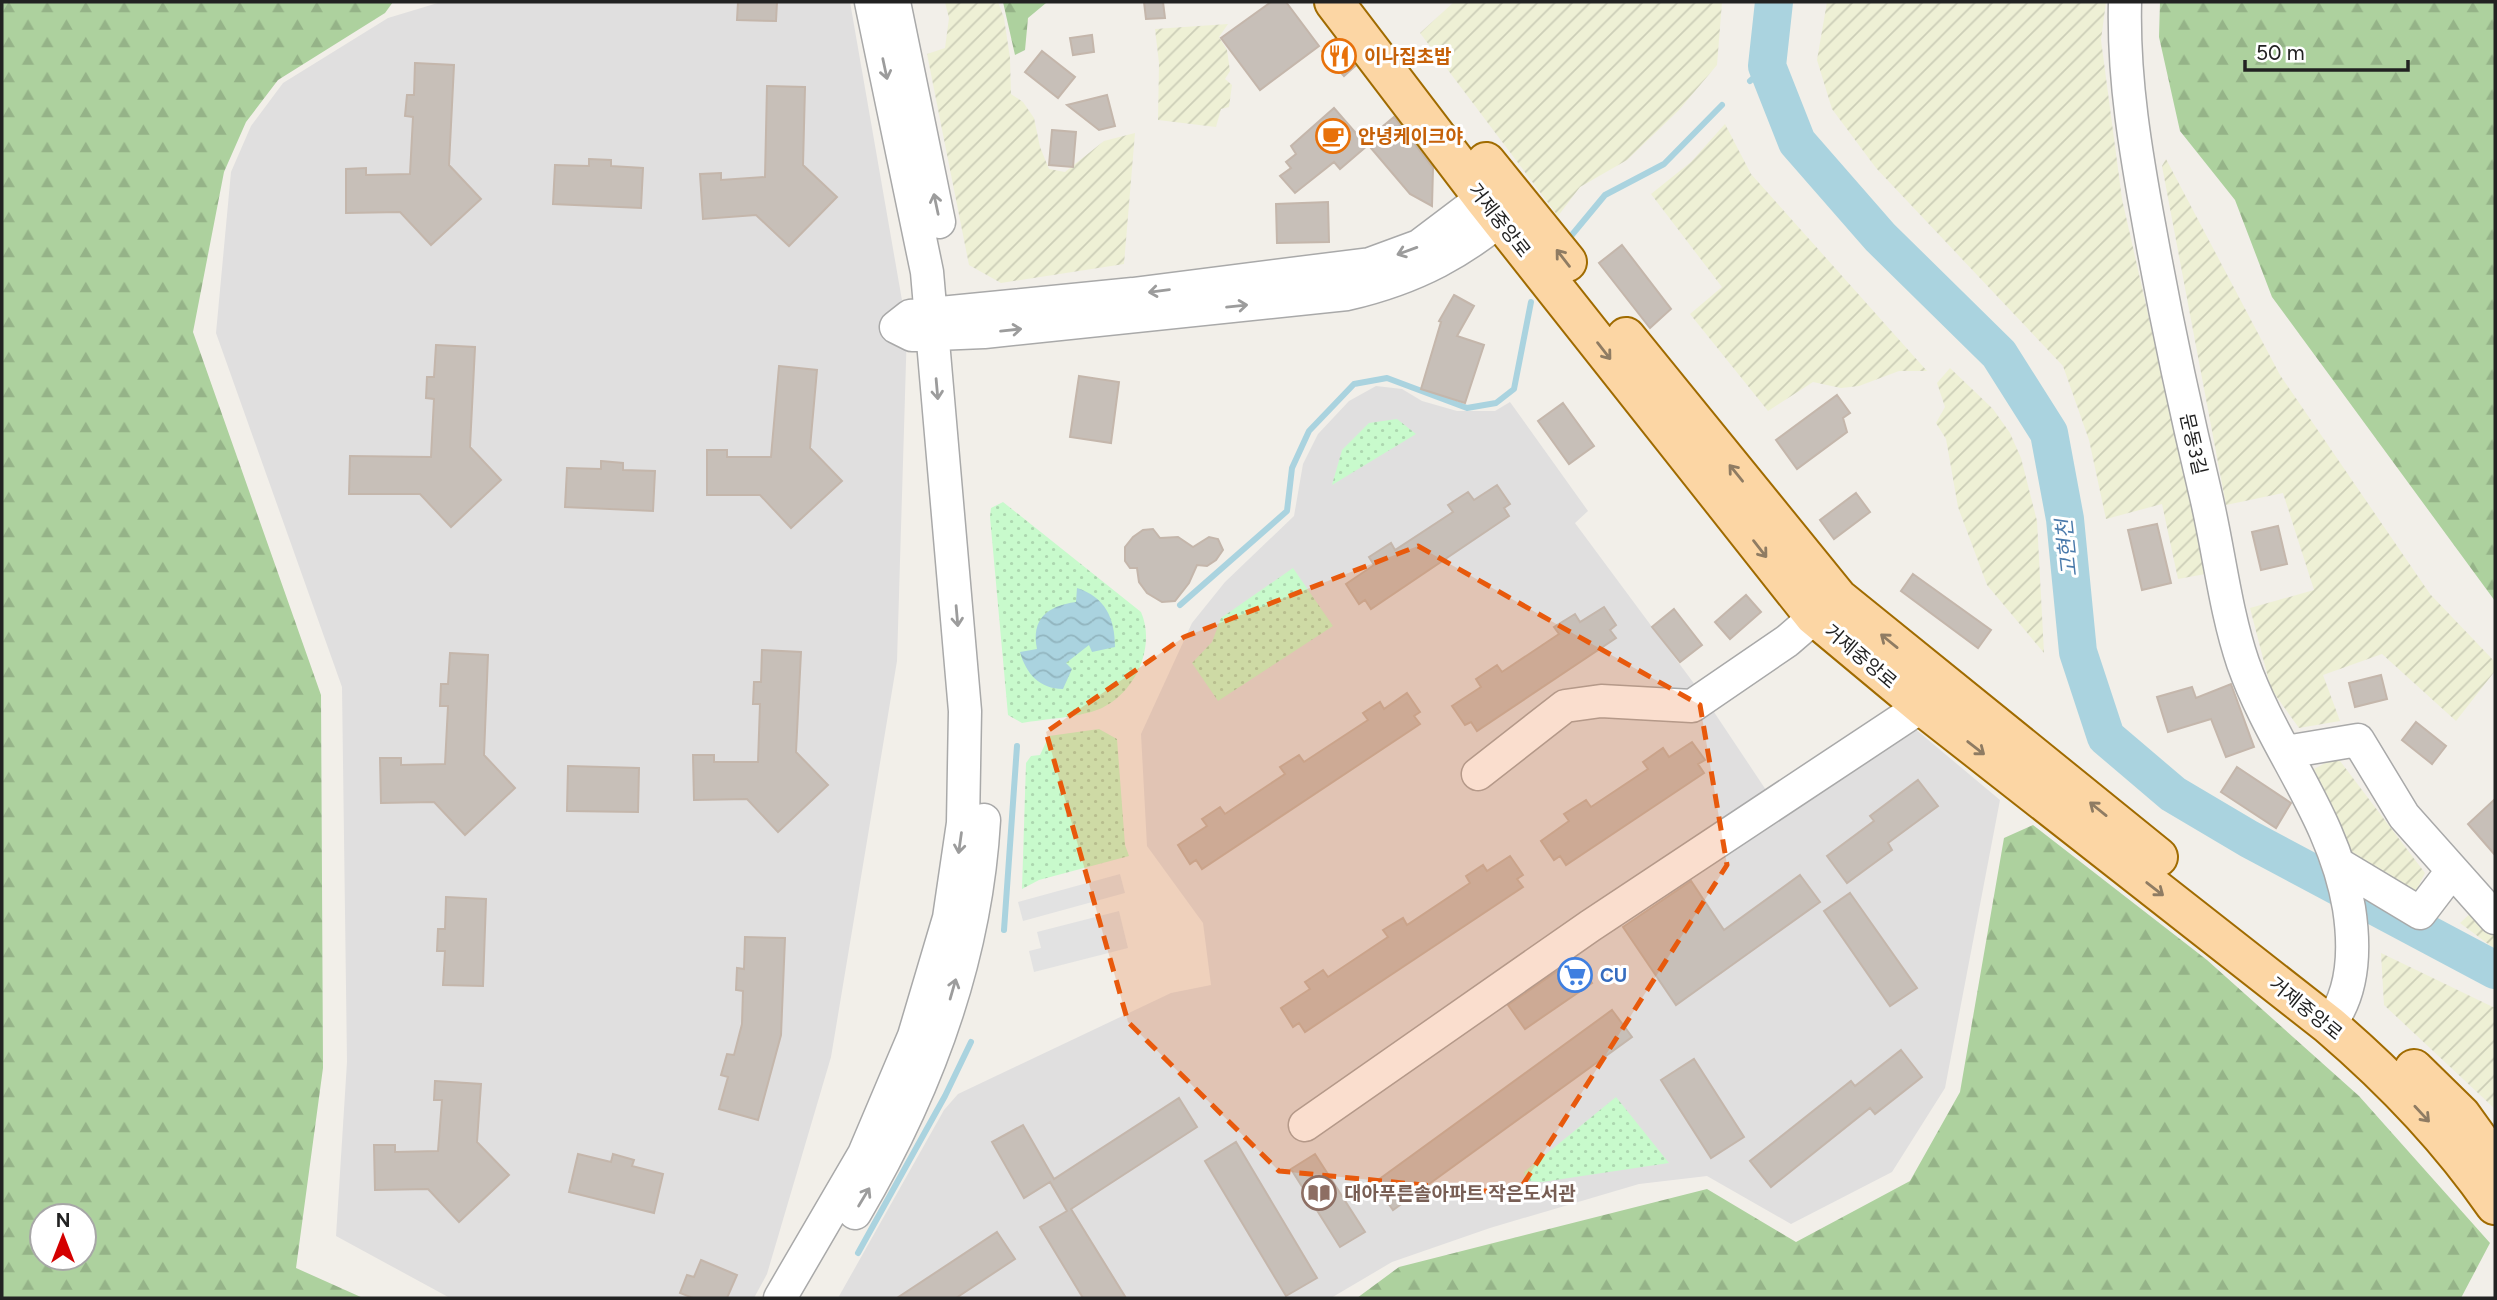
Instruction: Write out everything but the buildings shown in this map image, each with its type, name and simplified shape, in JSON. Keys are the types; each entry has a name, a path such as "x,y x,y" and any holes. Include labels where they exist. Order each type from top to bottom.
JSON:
{"main road":[{"name":"거제중앙로","path":"1334,2 1436,136 1488,212 1826,607 1932,695 2336,1016 2388,1044 2461,1115 2495,1163"},
{"name":"거제중앙로","path":"1364,2 1488,212 1826,607"},
{"name":"거제중앙로","path":"2336,1016 2459,1153 2495,1205"}],"street":[{"path":"804,1298 889,1152 939,1040 972,922 984,824 987,709 942,323 927,272 871,2"},
{"path":"780,1298 864,1154 914,1035 949,918 962,823 965,711 942,323 949,268 894,2"},
{"name":"문동3길","path":"2125,2 2124,46 2131,125 2170,338 2242,662 2259,704 2320,814 2340,865 2349,910 2350,978 2336,1016"},
{"path":"942,323 1133,294 1370,264 1419,246 1488,212"},
{"path":"1478,774 1565,706 1601,701 1692,706 1787,640 1826,607"},
{"path":"1305,1125 1590,926 1932,695"},
{"path":"2286,752 2358,740 2404,816 2495,918"},
{"path":"2340,865 2420,913 2452,871"}],"highlighted area":[{"path":"1418,546 1700,705 1727,865 1517,1194 1279,1171 1128,1022 1046,732 1184,637"}],"shaded area":[{"path":"441,2 850,2 907,329 897,661 831,1057 767,1274 754,1298 450,1298 336,1236 347,1062 342,687 216,333 231,172 251,126 283,83 388,18"},
{"path":"1376,386 1402,389 1422,401 1457,411 1495,411 1510,402 1588,511 1575,523 1704,697 1776,805 1902,718 2000,800 1945,1088 1892,1172 1791,1224 1707,1176 1639,1184 1490,1228 1392,1262 1331,1298 838,1298 944,1110 958,1094 1171,993 1211,985 1203,923 1147,846 1141,734 1192,623 1225,582 1294,516 1303,464 1318,434 1349,401"},
{"path":"1120,874 1125,893 1023,921 1018,902"},
{"path":"1119,911 1128,948 1034,972 1029,951 1041,948 1037,932"}],"green space":[{"path":"2,2 393,2 385,13 278,80 246,122 224,172 193,332 321,695 323,1068 296,1268 363,1298 2,1298"},
{"path":"945,2 998,2 1004,18 1010,58 1011,94 1023,102 1034,118 1040,147 1049,169 1065,172 1104,141 1135,133 1124,264 1001,283 969,265 927,54 945,48 949,18"},
{"path":"1003,2 1046,3 1028,18 1025,50 1015,55"},
{"path":"1454,2 1722,2 1717,65 1679,110 1627,160 1580,187 1558,216 1420,33"},
{"path":"1827,2 2106,2 2101,40 2122,199 2189,495 2211,573 2178,579 2162,504 2106,519 2089,440 2063,366 1876,168 1832,109 1817,60"},
{"path":"2160,2 2495,2 2495,601 2272,297 2235,200 2180,131 2159,37"},
{"path":"1228,24 1219,37 1227,50 1230,71 1225,79 1232,85 1229,107 1221,109 1216,127 1158,120 1159,63 1155,29"},
{"path":"1725,124 1751,174 1927,371 1899,371 1859,386 1841,388 1813,382 1768,411 1690,314 1722,287 1651,194 1691,162"},
{"path":"2166,159 2280,375 2430,594 2495,662 2495,671 2456,721 2382,654 2323,675 2340,721 2299,728 2271,689 2250,608 2314,590 2283,493 2226,505 2162,166"},
{"path":"1950,368 1993,409 2010,433 2021,458 2037,521 2044,653 1987,585 1958,507 1946,439 1936,423 1945,407 1937,383"},
{"path":"1397,419 1416,434 1332,485 1342,450 1369,423"},
{"path":"1003,502 1141,612 1146,639 1140,667 1125,691 1102,708 1074,716 1022,723 1008,715 990,517 991,508"},
{"path":"1293,568 1333,626 1218,701 1192,663 1212,642 1221,618"},
{"path":"1099,729 1117,739 1125,845 1129,856 1039,880 1022,889 1026,763 1031,756 1040,755 1049,736"},
{"path":"2337,757 2425,873 2415,893 2353,856 2314,769"},
{"path":"2033,825 2207,960 2359,1096 2490,1243 2461,1298 1357,1298 1399,1267 1707,1189 1796,1242 1910,1181 1960,1092 2004,838"},
{"path":"2473,911 2495,937 2495,949 2460,923"},
{"path":"2381,953 2495,1008 2495,1109 2384,1005"},
{"path":"1616,1097 1669,1163 1542,1182 1527,1181 1524,1172"}],"water":[{"path":"1077,588 1095,597 1106,610 1113,627 1115,647 1092,652 1089,645 1066,663 1072,669 1063,689 1047,686 1030,673 1020,652 1037,649 1036,630 1039,622 1049,611 1076,602"}],"waterway":[{"name":"고현천","path":"1774,2 1767,66 1797,142 1880,237 1999,354 2049,433 2065,519 2078,652 2106,737 2173,794 2249,839 2495,970"},
{"path":"1750,81 1767,66"},
{"path":"1571,236 1605,195 1664,164 1722,105"},
{"path":"1180,605 1287,511 1292,468 1309,431 1354,384 1387,378 1467,408 1496,403 1514,389 1531,302"},
{"path":"1004,930 1017,746"},
{"path":"858,1253 945,1096 971,1042"}],"place":[{"name":"이나집초밥","path":"1339,56"},
{"name":"안녕케이크야","path":"1333,136"},
{"name":"CU","path":"1575,975"},
{"name":"대아푸른솔아파트 작은도서관","path":"1319,1193"}]}
